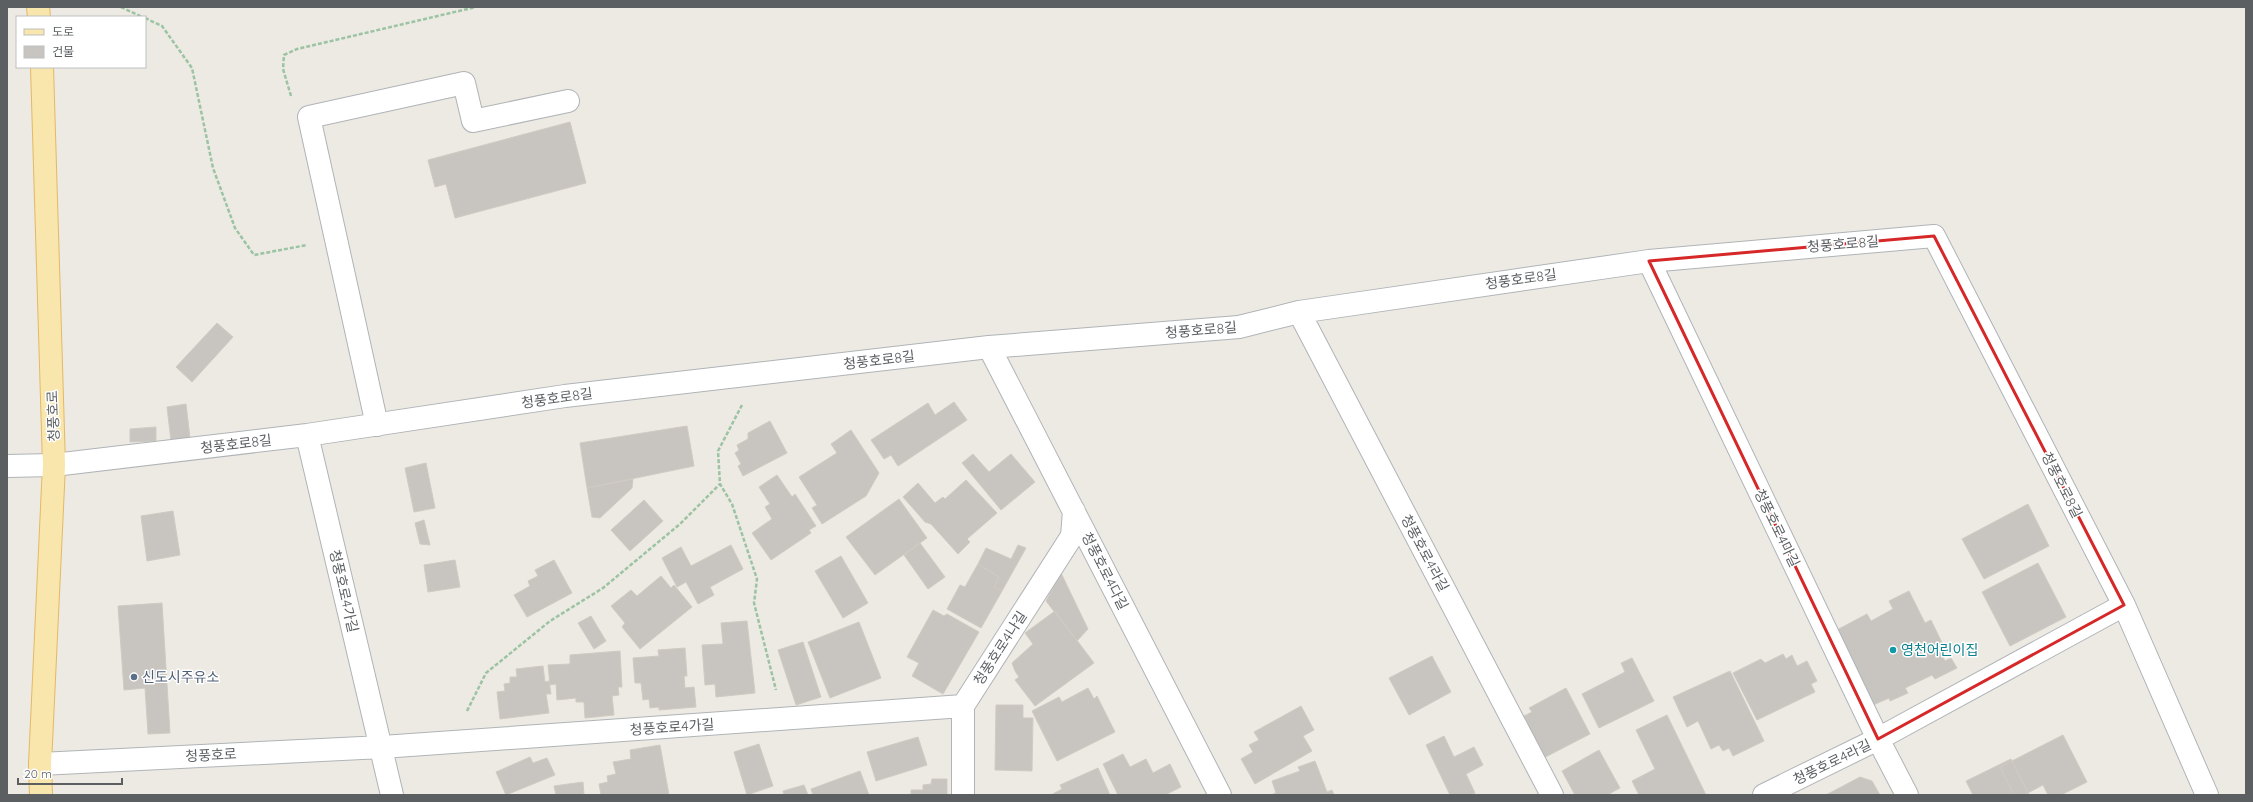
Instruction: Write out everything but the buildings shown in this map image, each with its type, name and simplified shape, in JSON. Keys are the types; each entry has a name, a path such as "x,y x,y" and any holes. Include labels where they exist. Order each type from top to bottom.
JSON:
{"main road":[{"name":"청풍호로","path":"41,795 40,764 54,465 42,68"}],"street":[{"path":"377,425 309,117 464,83 473,121 568,101"},
{"name":"청풍호로8길","path":"7,466 54,465 307,435 565,396 990,347 1239,327 1299,312 1649,261 1934,236 2124,605 2207,795"},
{"name":"청풍호로4마길","path":"1649,261 1878,739 1907,795"},
{"name":"청풍호로4라길","path":"1299,312 1552,795"},
{"name":"청풍호로4다길","path":"990,347 1220,795"},
{"name":"청풍호로4가길","path":"307,435 382,747 392,795"},
{"name":"청풍호로4나길","path":"963,706 1072,536 1074,511"},
{"path":"1878,739 2124,605"},
{"path":"963,706 964,795"},
{"name":"청풍호로4가길","path":"382,747 963,706"},
{"name":"청풍호로4라길","path":"1764,795 1878,739"},
{"name":"청풍호로","path":"40,764 382,747"}],"path":[{"path":"121,7 140,16"},
{"path":"146,18 162,26 192,68 213,168 235,228 254,255 312,244"},
{"path":"758,374 718,451 720,484 732,504 758,579 754,603 785,719"},
{"path":"452,742 486,673 550,621 603,588 680,524 720,484"}],"highlighted area":[{"path":"1934,236 2124,605 1878,739 1649,261"}],"place":[{"name":"영천어린이집","path":"1893,650"},
{"name":"신도시주유소","path":"134,677"}]}
